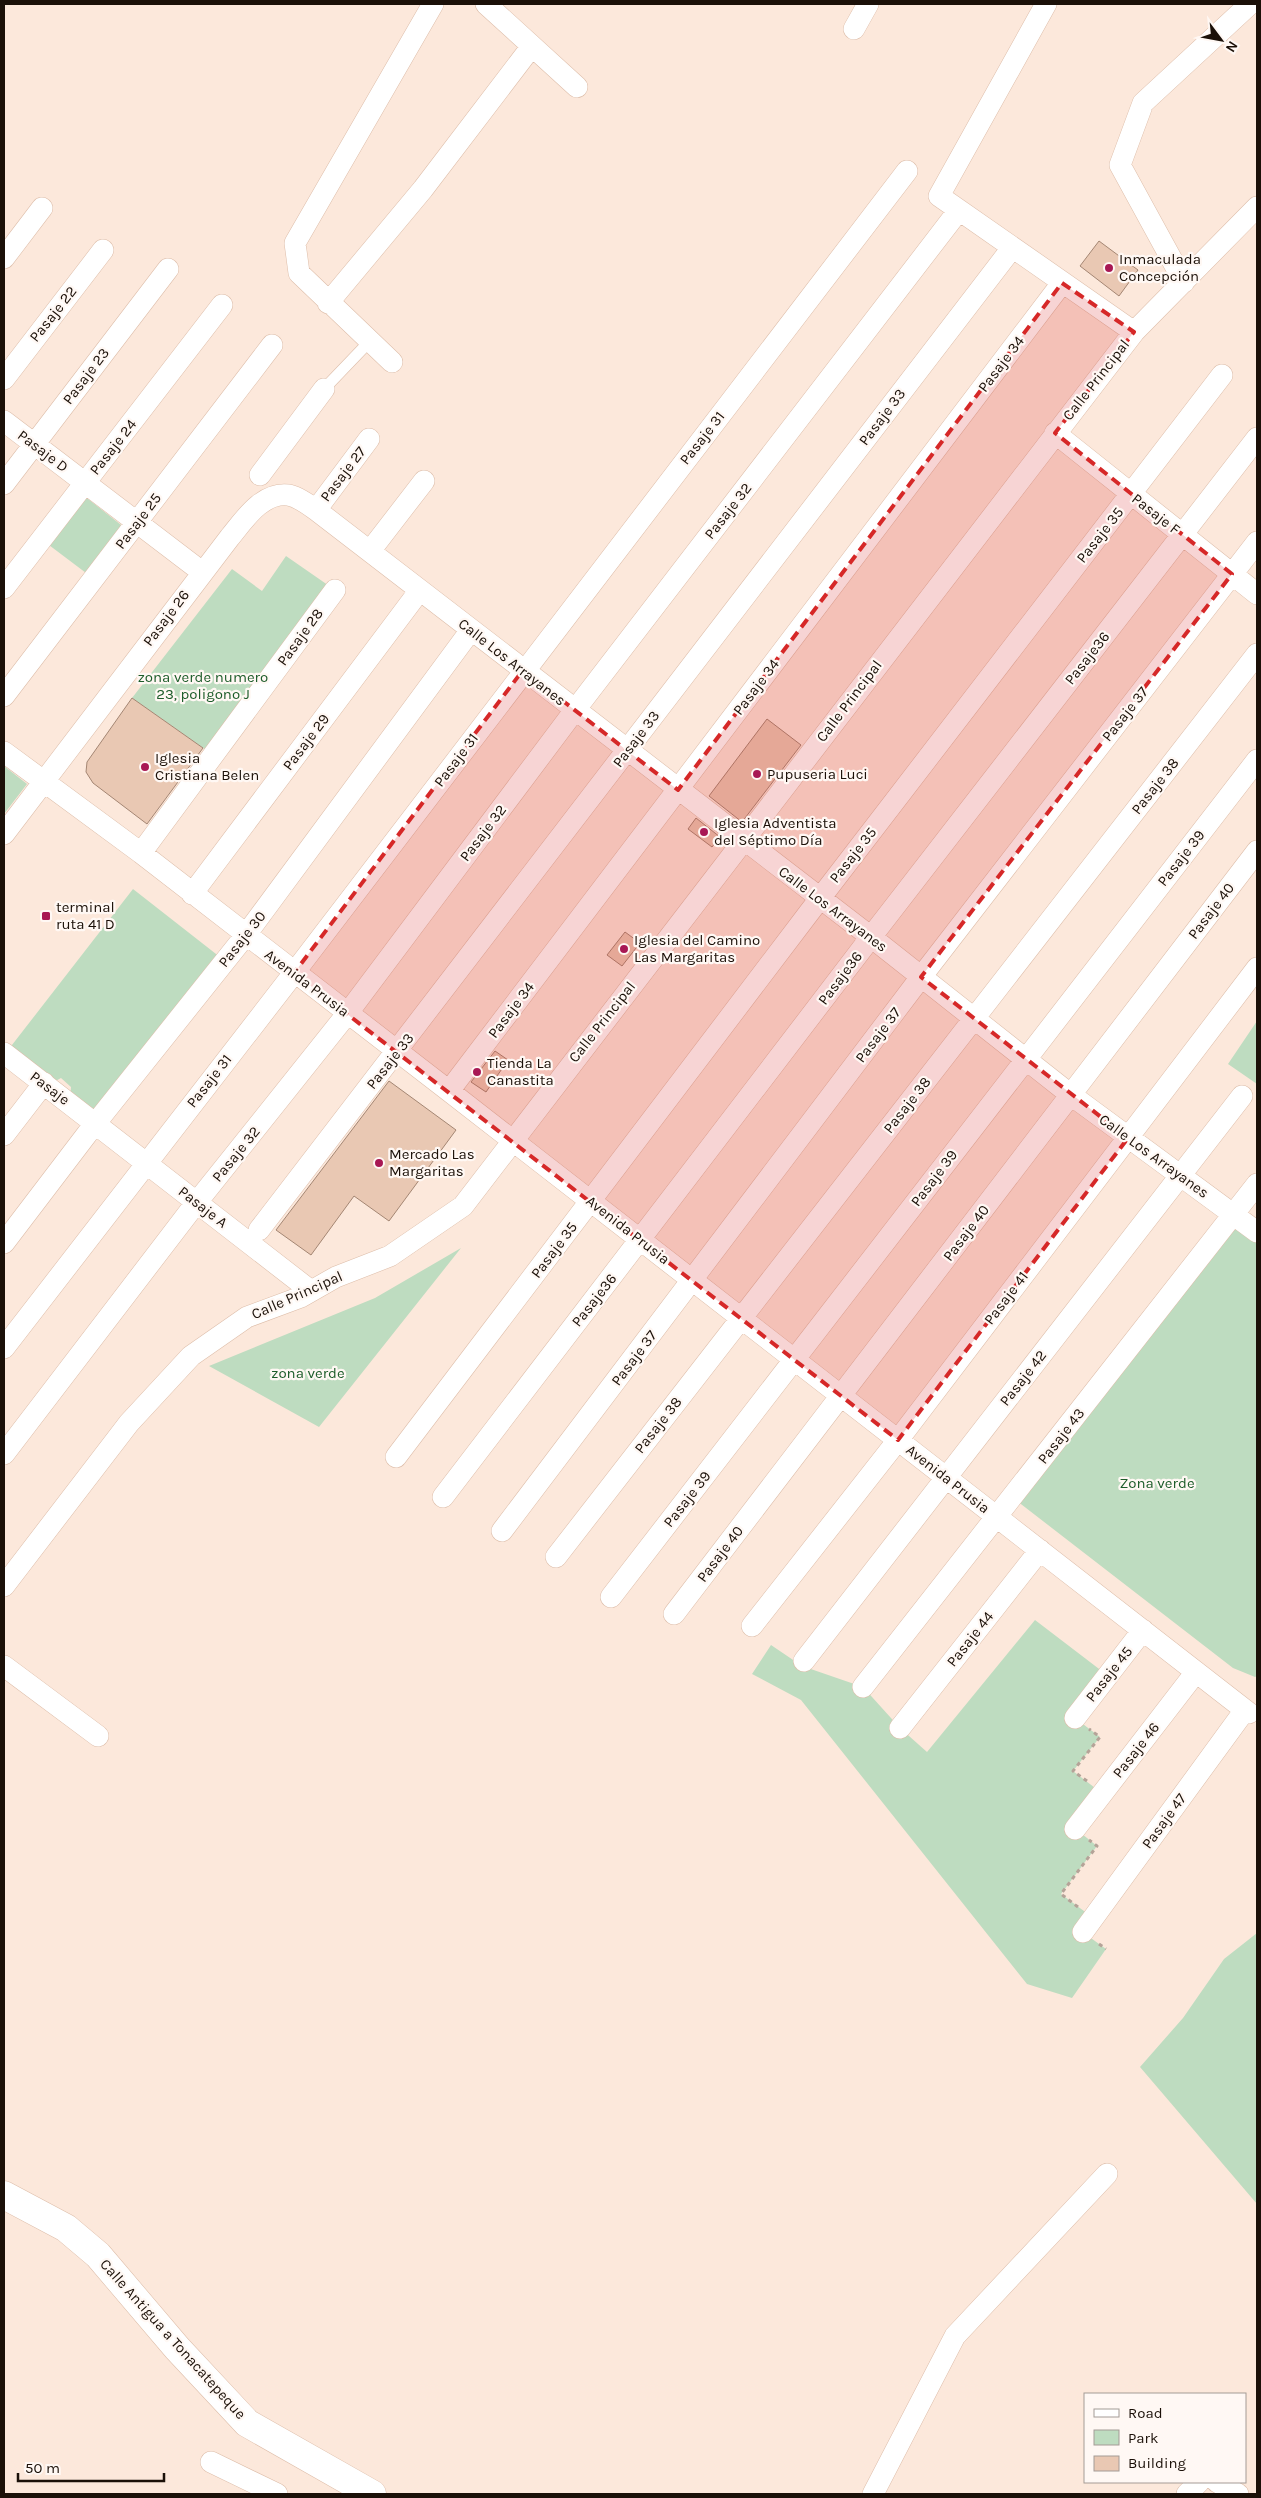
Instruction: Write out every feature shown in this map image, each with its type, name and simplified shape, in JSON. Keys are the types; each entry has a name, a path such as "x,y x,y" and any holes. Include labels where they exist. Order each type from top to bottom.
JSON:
{"street":[{"path":"392,362 328,303 299,273 295,243 433,4"},
{"path":"486,4 577,87"},
{"path":"854,29 868,4"},
{"path":"1046,4 939,196 1134,332"},
{"path":"1184,282 1120,165 1143,103 1250,4"},
{"path":"328,303 422,190 532,46"},
{"name":"Pasaje 31","path":"4,1348 294,973 907,171"},
{"name":"Calle Principal","path":"4,1586 129,1424 191,1356 246,1317 311,1291 336,1277 390,1256 463,1206 742,840 1134,332 1257,207"},
{"path":"4,258 42,208"},
{"name":"Pasaje 32","path":"4,1454 197,1202 347,1014 575,710 959,210"},
{"name":"Pasaje 33","path":"259,1230 398,1052 1012,248"},
{"name":"Pasaje 22","path":"4,379 103,250"},
{"name":"Pasaje 23","path":"4,484 168,269"},
{"name":"Pasaje 34","path":"449,1091 1062,283"},
{"name":"Pasaje 24","path":"4,588 222,305"},
{"name":"Pasaje 25","path":"4,696 272,345"},
{"name":"Pasaje 35","path":"396,1456 591,1202 820,898 1222,375"},
{"path":"260,475 324,390"},
{"name":"Pasaje D","path":"4,421 202,572"},
{"name":"Pasaje F","path":"1055,433 1257,594"},
{"name":"Pasaje36","path":"443,1497 871,937 1257,438"},
{"name":"Pasaje 27","path":"316,510 369,439"},
{"path":"370,551 424,481"},
{"name":"Calle Los Arrayanes","path":"290,495 316,510 370,551 742,840 871,937 1071,1095 1257,1232"},
{"name":"Pasaje 26","path":"4,834 202,572 256,507 274,496 290,495"},
{"name":"Pasaje 37","path":"502,1531 693,1281 921,977 1257,542"},
{"name":"Pasaje 28","path":"141,854 334,590"},
{"name":"Pasaje 29","path":"192,894 420,590"},
{"name":"Pasaje 30","path":"4,1243 96,1123 245,936 472,630"},
{"name":"Pasaje 38","path":"556,1557 1257,654"},
{"name":"Avenida Prusia","path":"4,752 141,854 245,936 449,1091 1247,1711"},
{"name":"Pasaje 39","path":"611,1597 1257,760"},
{"name":"Pasaje 40","path":"674,1614 1257,851"},
{"name":"Pasaje 41","path":"752,1626 898,1440 1257,968"},
{"name":"Pasaje","path":"4,1053 96,1123"},
{"path":"4,1135 44,1083"},
{"name":"Pasaje 42","path":"804,1661 1242,1096"},
{"name":"Pasaje A","path":"96,1123 311,1291"},
{"name":"Pasaje 43","path":"863,1687 998,1518 1257,1184"},
{"name":"Pasaje 44","path":"900,1728 1040,1550"},
{"name":"Pasaje 45","path":"1075,1718 1142,1630"},
{"path":"4,1666 98,1736"},
{"name":"Pasaje 46","path":"1075,1829 1196,1672"},
{"name":"Pasaje 47","path":"1088,1925 1247,1711"},
{"path":"873,2494 955,2336 1107,2174"},
{"name":"Calle Antigua a Tonacatepeque","path":"4,2195 66,2228 106,2262 177,2348 247,2423 372,2494"},
{"path":"211,2462 277,2494"},
{"path":"1187,2494 1198,2483"},
{"path":"1219,2483 1238,2494"}],"lane":[{"path":"324,390 370,342"}],"path":[{"path":"1075,1718 1100,1737 1073,1771 1103,1793"},
{"path":"1075,1829 1097,1846 1061,1894 1088,1925"}],"highlighted area":[{"path":"1062,283 1134,332 1055,433 1232,574 921,977 1128,1138 898,1440 294,973 523,670 678,790"}],"green space":[{"path":"78,491 130,532 94,579 41,539"},
{"name":"zona verde numero 23, poligono J","path":"286,556 335,590 213,755 132,698 232,569 262,591"},
{"path":"4,766 27,784 4,814"},
{"path":"133,889 225,961 96,1123 70,1100 71,1087 61,1078 50,1084 5,1054"},
{"path":"1257,1021 1257,1084 1228,1064"},
{"name":"Zona verde","path":"1231,1224 1257,1241 1257,1676 1255,1677 1233,1668 1017,1501"},
{"name":"zona verde","path":"461,1248 319,1427 209,1366 375,1298"},
{"path":"1035,1620 1107,1675 1075,1718 1100,1737 1073,1771 1099,1791 1072,1826 1097,1846 1061,1894 1088,1914 1077,1928 1106,1949 1072,1998 1027,1984 801,1700 752,1674 771,1645 802,1666 863,1687 900,1728 927,1752"},
{"path":"1257,1933 1257,2204 1140,2067 1183,2018 1224,1959"}],"building":[{"name":"Inmaculada Concepción","path":"1099,241 1138,270 1119,296 1080,266"},
{"name":"Iglesia Cristiana Belen","path":"132,698 203,748 147,824 93,783 86,772 87,762"},
{"name":"Pupuseria Luci","path":"767,719 801,745 742,822 709,796"},
{"name":"Iglesia Adventista del Séptimo Día","path":"696,818 720,837 712,847 688,829"},
{"name":"Iglesia del Camino Las Margaritas","path":"625,932 640,943 622,966 607,955"},
{"path":"495,1051 508,1060 486,1092 471,1082"},
{"name":"Mercado Las Margaritas","path":"389,1081 456,1130 389,1221 354,1196 311,1255 276,1230"}],"place":[{"name":"Inmaculada Concepción","path":"1109,268"},
{"name":"Iglesia Cristiana Belen","path":"145,767"},
{"name":"Pupuseria Luci","path":"757,774"},
{"name":"Iglesia Adventista del Séptimo Día","path":"704,832"},
{"name":"terminal ruta 41 D","path":"46,916"},
{"name":"Iglesia del Camino Las Margaritas","path":"624,949"},
{"name":"Tienda La Canastita","path":"477,1072"},
{"name":"Mercado Las Margaritas","path":"379,1163"}]}
